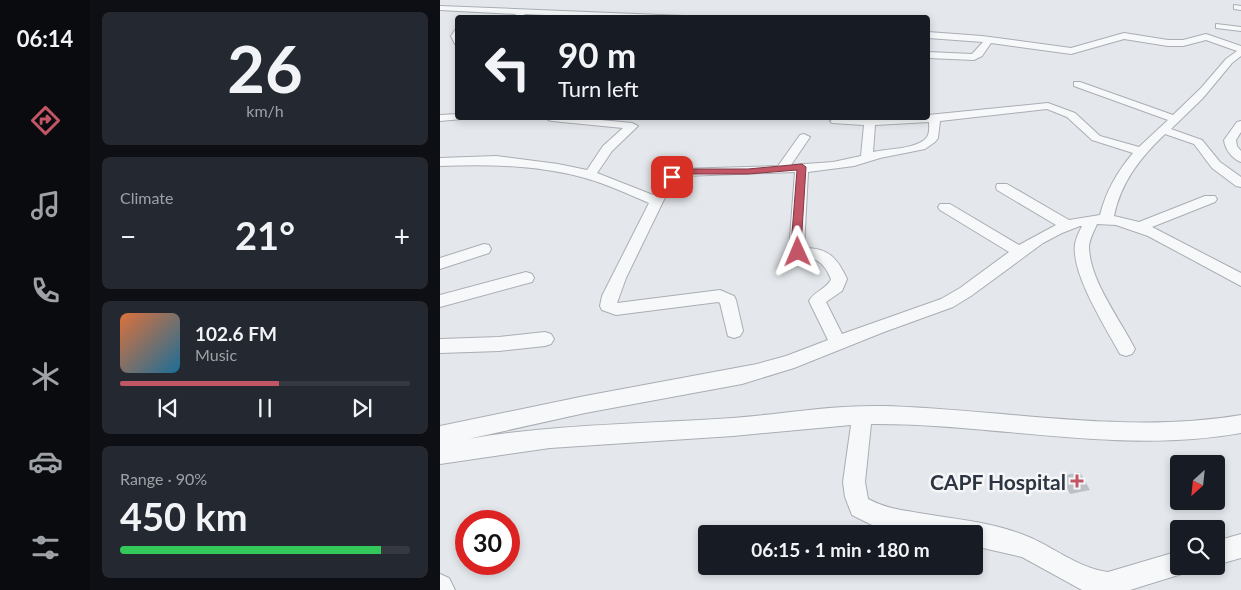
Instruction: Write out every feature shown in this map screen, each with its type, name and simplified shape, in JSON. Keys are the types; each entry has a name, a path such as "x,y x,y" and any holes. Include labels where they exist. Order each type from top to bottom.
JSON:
{"street":[{"path":"440,1 475,8"},
{"path":"440,8 604,15"},
{"path":"480,15 488,9"},
{"path":"520,15 523,12"},
{"path":"1219,26 1241,29"},
{"path":"1229,33 1241,35"},
{"path":"930,35 988,40 1071,51 1086,48 1118,36 1133,36 1168,44 1183,43 1206,37 1241,50 1201,95 1141,152 1113,192 1099,219 1082,245 1083,255 1096,294 1126,349"},
{"path":"930,55 974,57 979,54 988,40"},
{"path":"1078,84 1175,119"},
{"path":"930,118 1052,107 1071,115 1096,138 1141,152"},
{"path":"440,118 455,117"},
{"path":"734,331 728,300 720,296 616,309 608,306 618,278 667,181 679,173 748,172 852,162 907,150 930,142 934,136 934,118"},
{"path":"572,120 632,126 608,149 590,174"},
{"path":"836,121 870,122 902,120"},
{"path":"867,158 870,122"},
{"path":"1240,128 1230,140 1231,147 1241,158"},
{"path":"1163,130 1198,142 1216,165 1241,183"},
{"path":"782,169 804,137"},
{"path":"440,162 496,160 558,168 590,174 657,201"},
{"path":"802,167 796,250 801,253 814,253 824,256 837,274 838,284 817,301 838,343"},
{"path":"1002,187 1068,226"},
{"path":"1139,227 1210,199"},
{"path":"945,207 1019,252"},
{"path":"440,436 634,395 757,372 806,357 948,302 1019,252 1051,233 1068,226 1099,219 1139,227 1241,280"},
{"path":"440,264 484,249"},
{"path":"440,302 526,278"},
{"path":"440,346 499,344 545,339"},
{"path":"862,415 854,482 856,497 860,507 880,518 921,525"},
{"path":"440,454 485,445 534,439 744,426 862,415 926,417 1094,429 1172,431 1203,430 1241,424"},
{"path":"485,445 488,425"},
{"path":"983,536 1022,546 1044,555 1082,578 1096,584 1108,584 1170,566"},
{"path":"1225,550 1241,546"}],"building":[{"path":"1080,472 1090,490 1070,494 1061,476"}],"place":[{"name":"CAPF Hospital","path":"1077,481"}],"route":[{"path":"672,177 686,172 748,172 802,167 796,246 798,252"}]}
